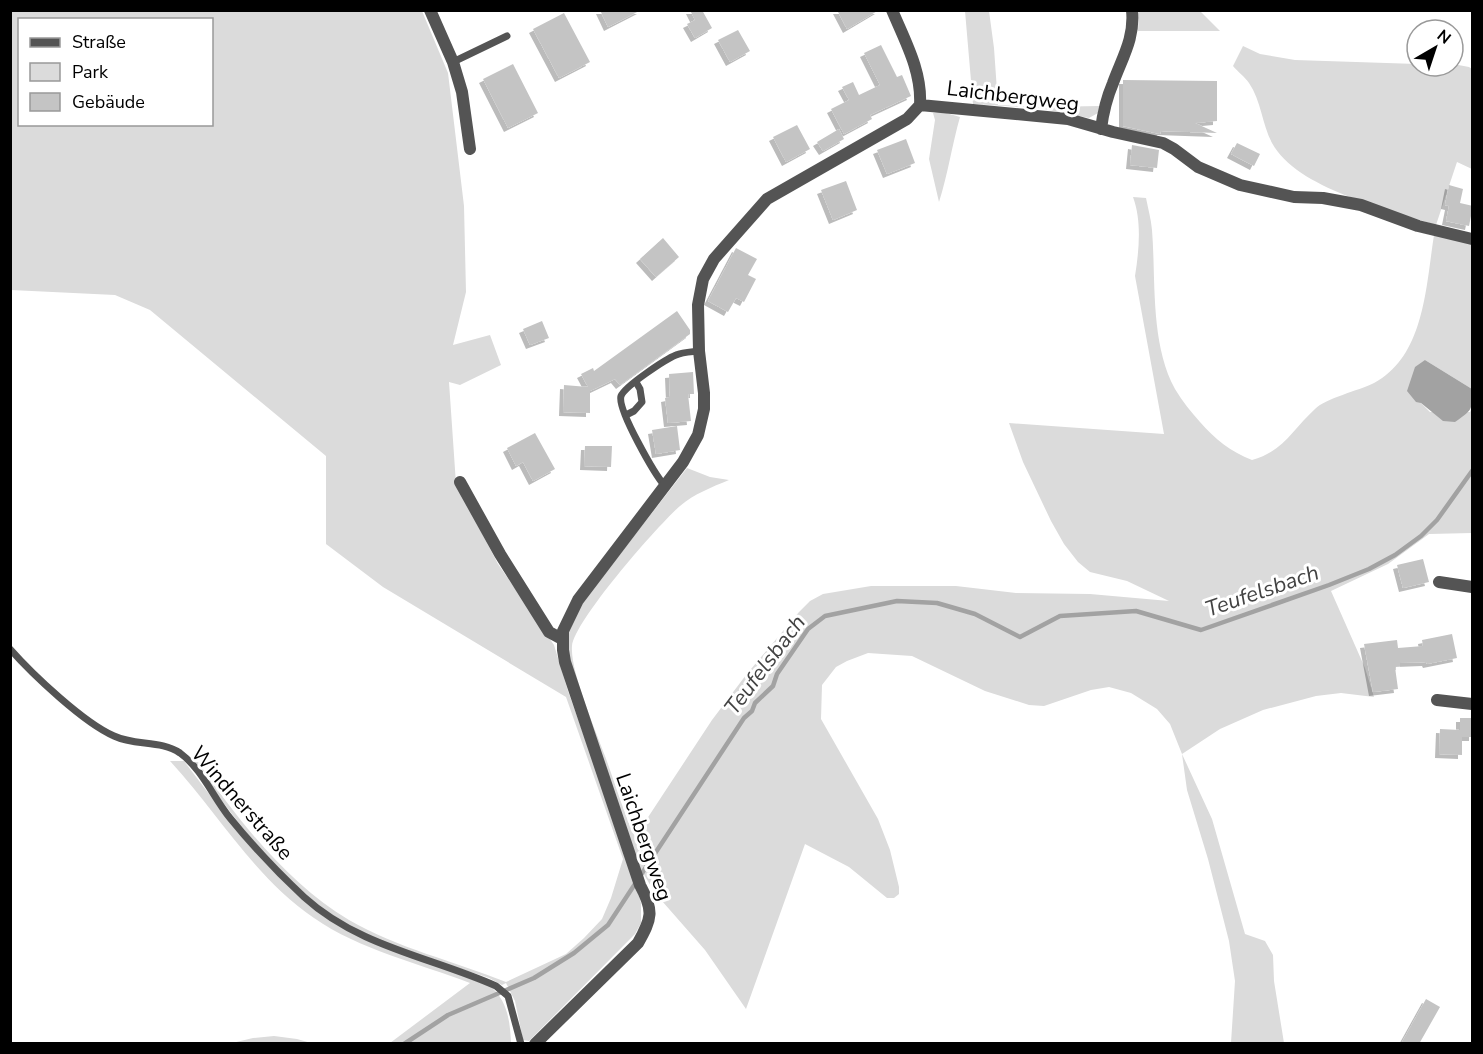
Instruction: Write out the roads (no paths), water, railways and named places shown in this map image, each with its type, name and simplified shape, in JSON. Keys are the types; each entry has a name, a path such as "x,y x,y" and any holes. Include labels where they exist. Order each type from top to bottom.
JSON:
{"street":[{"path":"430,10 453,62 462,92 470,149"},
{"path":"892,10 914,62 920,105"},
{"path":"1101,129 1113,83 1129,47 1132,10"},
{"name":"Laichbergweg","path":"535,1044 638,943 649,923 651,914 650,905 640,885 568,673 562,639 566,624 578,600 691,450 702,422 704,393 699,351 698,305 703,279 714,259 761,205 788,186 907,119 920,105 1068,119 1163,143 1198,166 1240,185 1294,197 1323,198 1361,205 1418,225 1473,239"},
{"path":"460,482 484,529 549,632 562,639"},
{"path":"1439,582 1473,587"},
{"path":"1437,700 1473,704"}],"lane":[{"path":"453,62 507,36"},
{"path":"665,486 651,468 626,415 622,394 672,356 699,351"},
{"path":"626,415 634,411 642,402 636,382"},
{"name":"Windnerstraße","path":"10,650 98,728 116,737 158,745 180,753 201,776 229,817 254,845 304,897 342,926 496,986 508,996 521,1044"}],"waterway":[{"name":"Teufelsbach","path":"404,1044 448,1015 534,978 574,953 608,925 744,718 752,711 755,703 773,686 777,674 808,629 825,616 897,601 937,603 975,614 1020,637 1060,616 1136,611 1201,630 1329,585 1369,569 1395,555 1421,536 1437,520 1472,471"}]}
